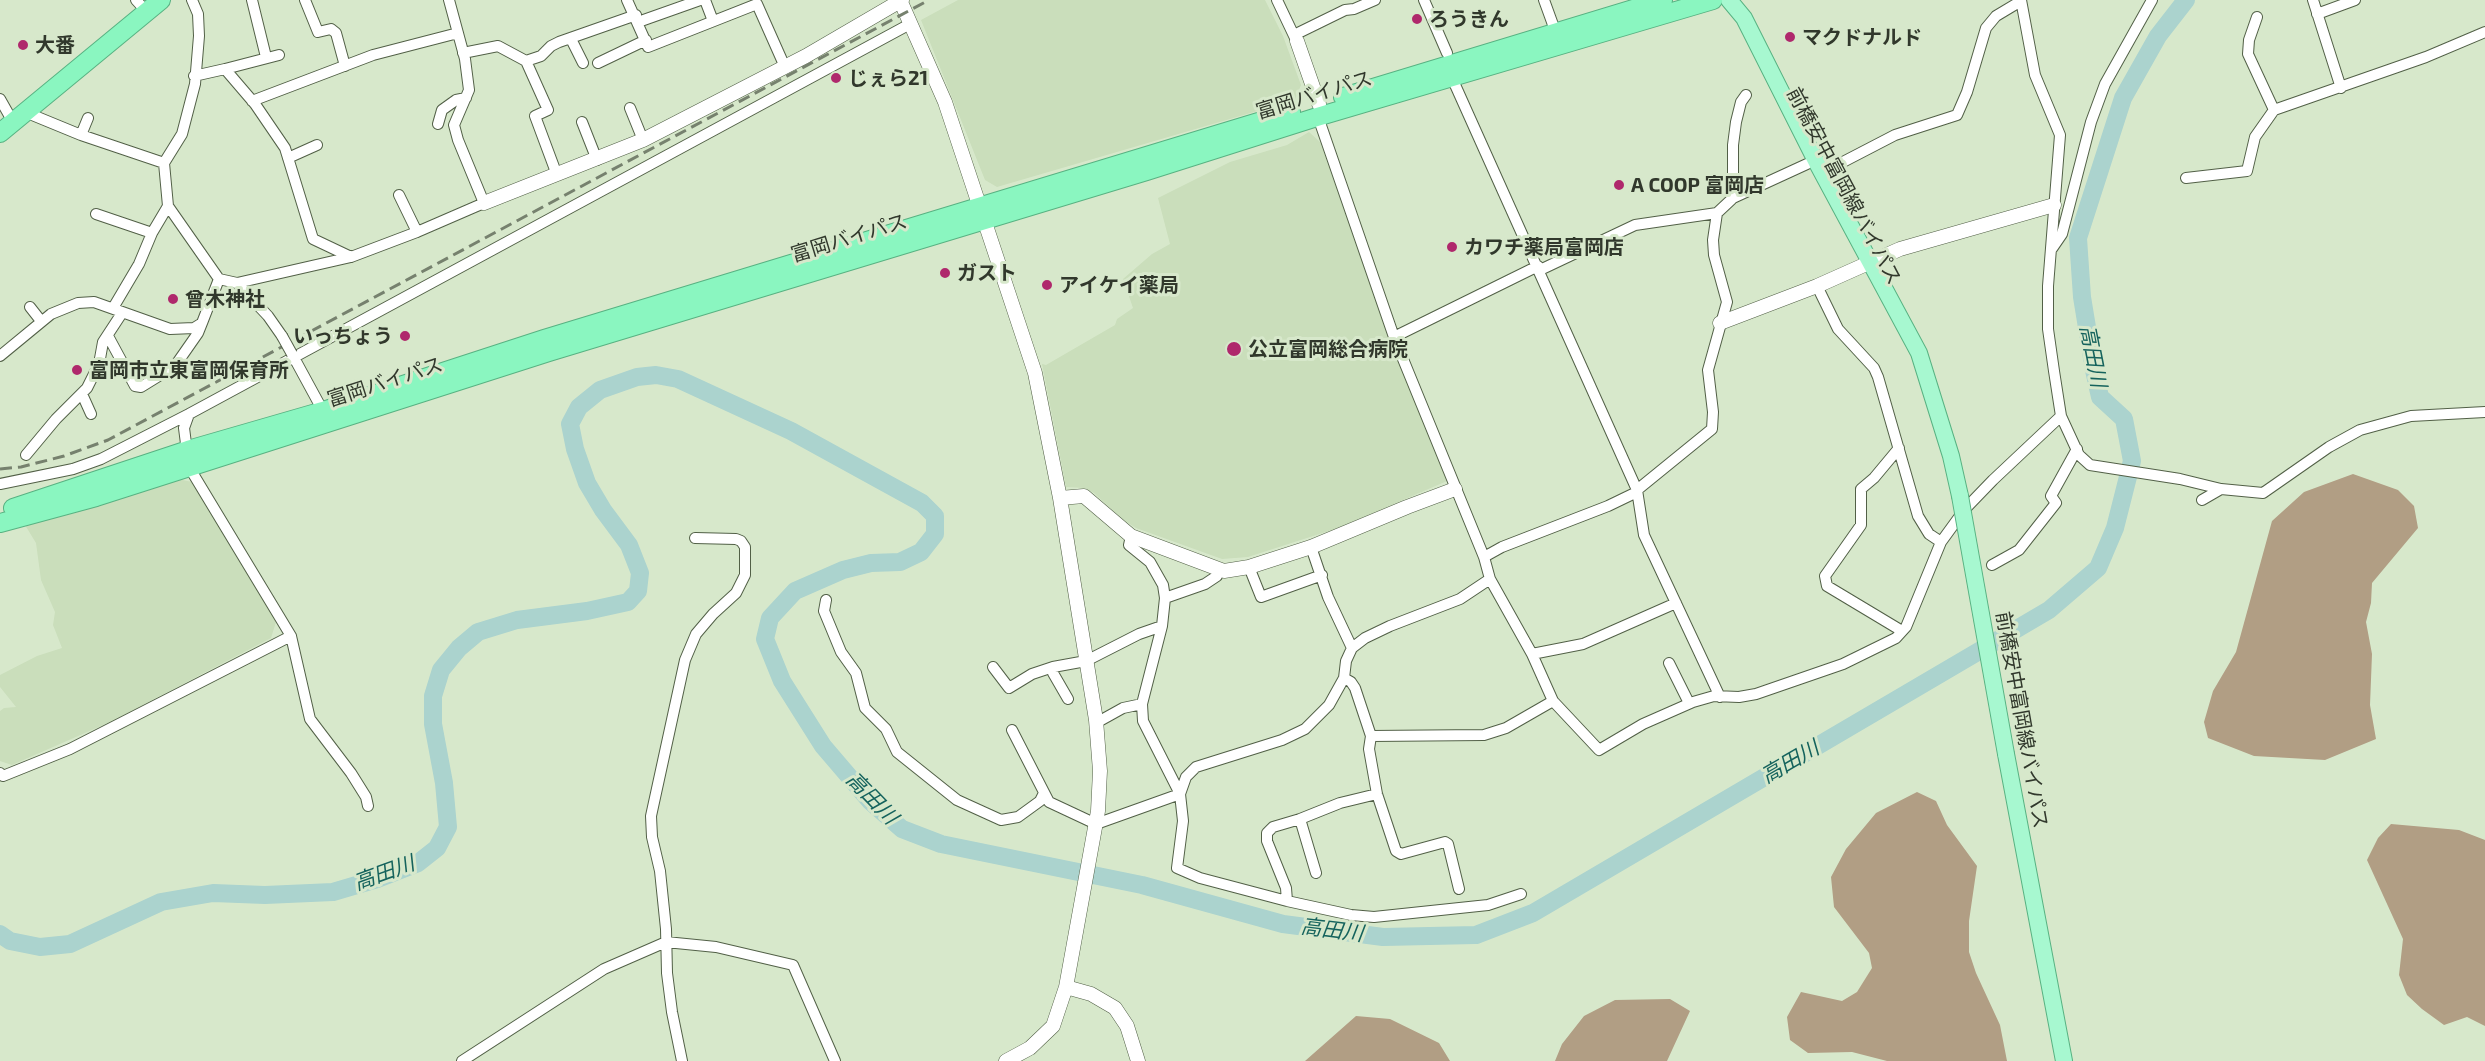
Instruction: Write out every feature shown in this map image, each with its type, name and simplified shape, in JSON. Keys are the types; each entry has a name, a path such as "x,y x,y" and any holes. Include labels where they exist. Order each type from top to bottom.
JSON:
{"highway":[{"path":"13,122 141,6 162,0"},
{"name":"富岡バイパス","path":"0,511 549,352 1663,0"},
{"name":"富岡バイパス","path":"1318,110 1452,78 1713,0"},
{"name":"富岡バイパス","path":"0,523 96,497 188,458 544,339 984,214"}],"main road":[{"name":"前橋安中富岡線バイパス","path":"1728,0 1744,18 1813,164 1867,264 1919,353 1960,496 2064,1061"}],"street":[{"path":"192,0 198,14 199,36 195,84 182,134 164,163 168,206 219,279 237,283 351,257 597,160 643,140 785,67 901,0 945,102 1035,373 1060,498 1096,723 1100,771 1096,824 1066,987 1053,1026 1030,1048 1006,1061"},
{"path":"252,0 266,57"},
{"path":"305,0 318,33 331,29 336,33 345,66"},
{"path":"449,0 463,53 469,90 454,125 484,203"},
{"path":"627,0 648,47 757,4 785,67"},
{"path":"526,61 541,57 551,46 571,39 703,0 713,21"},
{"path":"1277,0 1295,38 1394,337 1484,557 1490,579 1532,654 1553,701 1599,750 1644,724 1689,703 1714,696 1739,698 1756,694 1816,672 1832,669 1866,655 1896,638 1906,627 1941,542 1976,496 2061,416"},
{"path":"1295,38 1342,5 1354,9 1375,0"},
{"path":"1424,0 1447,53"},
{"path":"1544,0 1556,33"},
{"path":"2051,250 2062,234 2091,122 2105,84 2152,0"},
{"path":"2313,0 2342,88"},
{"path":"2317,14 2355,0"},
{"path":"1484,557 1502,547 1608,506 1637,491 1712,429 1713,412 1708,370 1726,302 1714,255 1713,240 1718,213 1733,198 1813,164 1841,163 1895,135 1956,115 1967,92 1986,28 1996,16 2021,1 2035,75 2060,135 2048,286 2048,329 2061,416 2077,450 2090,465 2180,479 2221,489 2263,493 2329,447 2360,430 2411,416 2485,412"},
{"path":"2258,17 2249,40 2248,54 2274,111"},
{"path":"0,484 73,469 101,459 189,414 292,355 910,24"},
{"path":"2186,178 2247,171 2255,137 2274,111 2426,57 2485,32"},
{"path":"252,101 373,55 458,33"},
{"path":"571,39 583,63"},
{"path":"598,63 646,40"},
{"path":"463,53 498,46 526,61 548,110 535,116 557,175"},
{"path":"194,76 279,55"},
{"path":"225,69 277,133 288,158 313,239 351,257"},
{"path":"1452,78 1637,491 1644,535 1720,697"},
{"path":"1733,198 1733,145 1741,102 1746,95"},
{"path":"438,124 442,111 456,100 466,98"},
{"path":"0,99 13,122 81,135 164,163"},
{"path":"630,108 643,140"},
{"path":"81,135 88,118"},
{"path":"582,122 597,160"},
{"path":"288,158 317,146"},
{"path":"399,195 417,232"},
{"path":"26,455 92,380 99,363 102,342 108,336 152,233 168,206"},
{"path":"1720,323 1818,286 1900,249 2054,206"},
{"path":"1394,337 1635,225 1718,213"},
{"path":"96,214 152,233"},
{"path":"108,336 135,386 141,387 175,366 198,333 219,279"},
{"path":"237,283 268,316 282,336 324,411"},
{"path":"1818,286 1838,329 1874,368 1878,376 1918,516 1929,534 1941,542"},
{"path":"0,357 41,321 72,304 94,302 170,329 194,328 202,323"},
{"path":"30,307 41,321"},
{"path":"82,394 91,414"},
{"path":"189,414 184,428 188,458 291,636 310,718 351,773 366,797 368,806"},
{"path":"1899,448 1874,478 1861,489 1861,525 1825,576 1827,586 1902,631"},
{"path":"1992,565 2019,550 2056,503 2051,496 2077,450"},
{"path":"1060,498 1084,496 1131,536 1224,571 1249,567 1311,547 1455,489"},
{"path":"2202,500 2221,489"},
{"path":"1131,536 1129,545 1150,562 1163,585 1165,598 1162,626 1142,704 1143,721 1180,794 1183,821 1177,868 1200,878 1287,901 1351,915 1374,917 1488,904 1521,894"},
{"path":"682,1061 672,1012 660,871 652,837 651,816 685,660 696,634 736,592 745,575 745,547 741,541 696,538"},
{"path":"1311,547 1328,597 1352,648"},
{"path":"1249,567 1261,597 1322,575"},
{"path":"1165,598 1205,584 1217,576 1219,569"},
{"path":"1180,794 1186,777 1196,767 1282,741 1305,729 1329,705 1344,678 1346,661 1352,648 1365,638 1460,599 1490,579"},
{"path":"826,600 824,611 841,652 856,673 865,708 886,729 897,752 957,800 1001,820 1018,817 1040,801 1044,793"},
{"path":"1532,654 1583,644 1677,603"},
{"path":"993,667 1009,688 1032,674 1053,667 1086,661 1139,634 1162,626"},
{"path":"0,773 3,776 70,749 291,636"},
{"path":"1669,663 1689,703"},
{"path":"1053,667 1053,672 1068,699"},
{"path":"1344,678 1355,688 1371,736 1369,749 1377,794 1396,851 1401,854 1445,842 1448,844 1459,889"},
{"path":"1371,736 1484,735 1506,728 1553,701"},
{"path":"1096,723 1123,708 1142,704"},
{"path":"1011,730 1049,802 1096,824 1180,794"},
{"path":"1287,901 1286,888 1267,842 1267,832 1273,827 1340,803 1377,794"},
{"path":"1300,819 1316,873"},
{"path":"462,1061 604,969 666,942 716,947 793,965 836,1061"},
{"path":"1066,987 1091,994 1115,1008 1127,1026 1138,1061"}],"shaded area":[{"path":"958,0 1265,0 1283,36 1301,85 1295,100 997,187 985,180 921,20"},
{"name":"公立富岡総合病院","path":"1309,132 1320,142 1395,353 1447,481 1338,528 1248,557 1222,559 1136,528 1122,519 1094,493 1085,488 1066,487 1042,364 1046,365 1115,325 1117,319 1133,308 1123,279 1152,254 1170,244 1158,198 1230,162 1287,145"},
{"path":"2353,474 2398,490 2414,506 2418,528 2372,583 2371,603 2366,622 2372,654 2370,705 2376,739 2325,760 2254,756 2208,738 2204,722 2213,691 2236,652 2272,521 2304,492"},
{"path":"178,479 192,482 276,622 271,638 110,722 12,765 0,761 0,711 4,708 16,707 0,687 0,675 37,656 62,648 53,625 55,612 41,580 36,543 25,525"},
{"path":"1917,792 1936,801 1947,825 1977,866 1969,921 1969,952 2000,1025 2007,1061 1887,1061 1852,1052 1808,1053 1790,1040 1787,1017 1801,992 1842,1001 1857,992 1872,968 1869,953 1834,907 1831,877 1846,849 1876,813"},
{"path":"2391,824 2459,830 2485,840 2485,1026 2467,1017 2444,1025 2407,995 2399,975 2403,939 2367,860 2378,838"},
{"path":"1670,999 1690,1011 1667,1061 1555,1061 1562,1044 1584,1016 1615,1000"},
{"path":"1356,1016 1390,1019 1439,1043 1450,1061 1305,1061"}],"waterway":[{"name":"高田川","path":"0,934 10,941 40,947 70,944 161,902 213,893 265,895 333,892 377,879 418,863 437,848 448,827 444,783 433,724 433,696 441,670 459,648 478,632 517,620 587,611 628,602 638,591 640,573 629,545 603,510 587,483 575,449 570,424 579,407 600,390 637,377 656,375 678,379 791,431 922,503 935,516 935,534 921,552 900,562 871,563 843,570 795,591 770,618 765,639 782,681 823,746 870,801 902,829 941,844 1142,885 1283,924 1383,937 1476,935 1533,913 2049,610 2098,568 2115,528 2132,461 2124,419 2100,397 2082,297 2078,238 2123,98 2158,36 2186,0"}],"railway":[{"path":"0,469 21,467 64,456 108,440 929,0"}],"place":[{"name":"ろうきん","path":"1417,19"},
{"name":"マクドナルド","path":"1790,37"},
{"name":"大番","path":"23,45"},
{"name":"じぇら21","path":"836,78"},
{"name":"A COOP 富岡店","path":"1619,185"},
{"name":"カワチ薬局富岡店","path":"1452,247"},
{"name":"ガスト","path":"945,273"},
{"name":"アイケイ薬局","path":"1047,285"},
{"name":"曾木神社","path":"173,299"},
{"name":"いっちょう","path":"405,336"},
{"name":"公立富岡総合病院","path":"1234,349"},
{"name":"富岡市立東富岡保育所","path":"77,370"}]}
